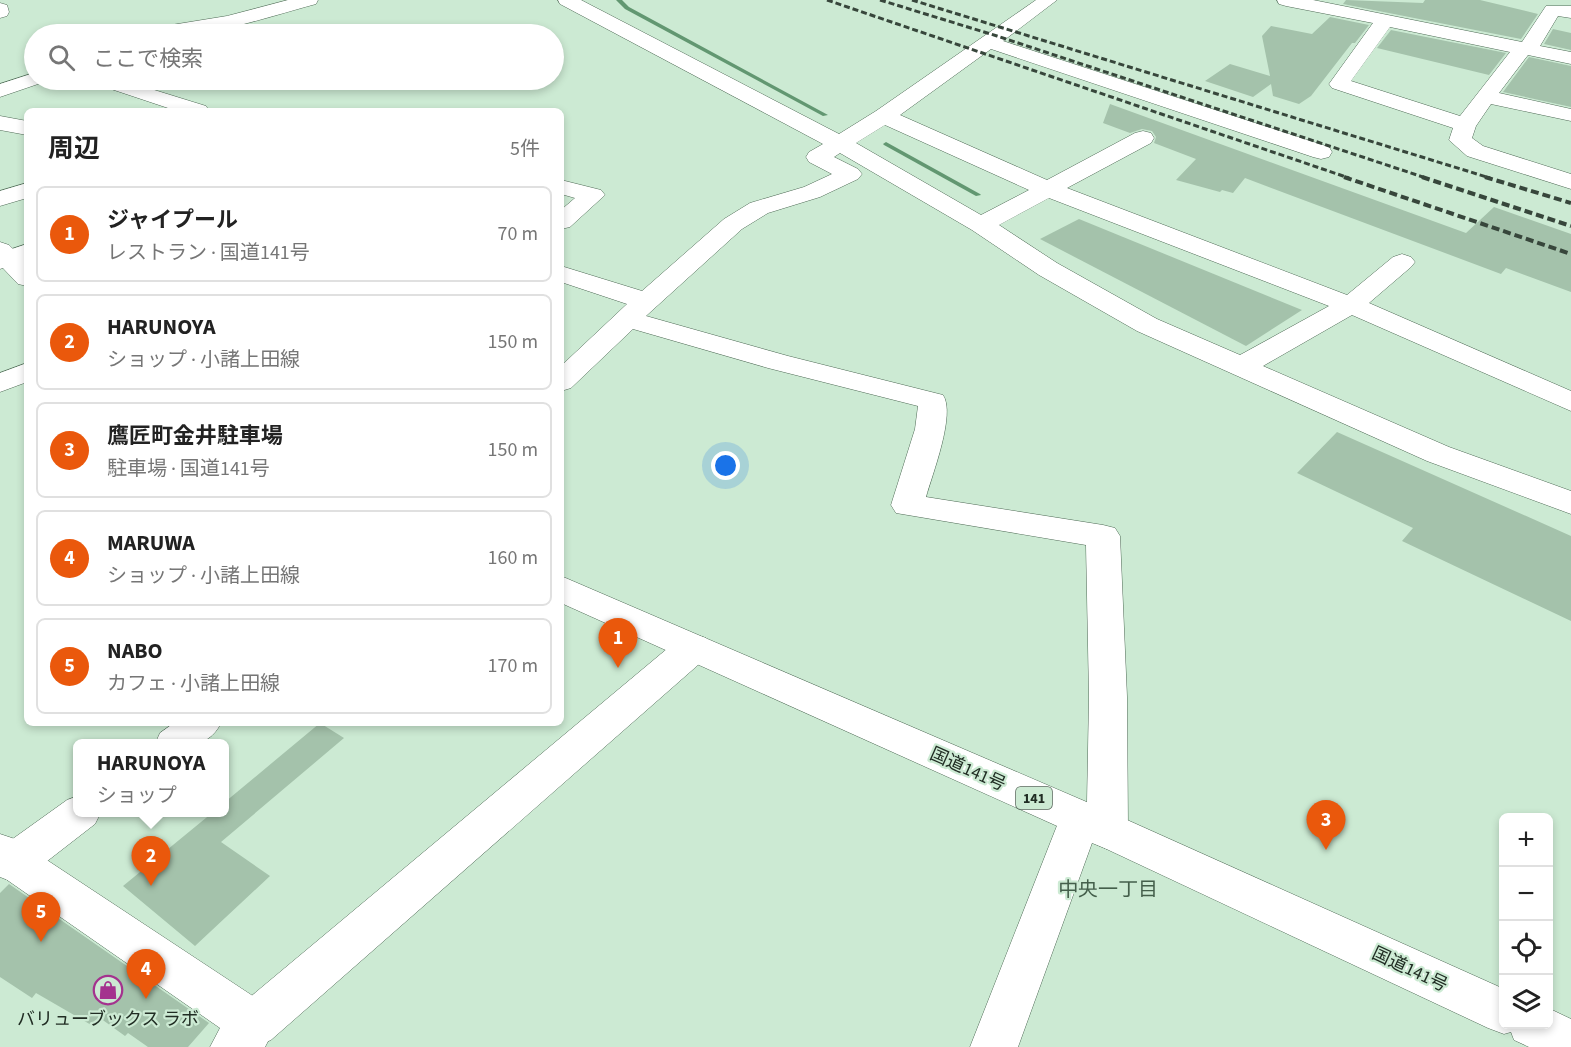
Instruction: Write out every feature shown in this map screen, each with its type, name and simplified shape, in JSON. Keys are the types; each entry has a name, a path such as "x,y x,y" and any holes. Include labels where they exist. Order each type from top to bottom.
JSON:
{"main road":[{"path":"216,24 309,0"},
{"path":"567,0 841,144 981,225 1048,269 1147,325 1438,454 1571,503"},
{"path":"564,379 733,224 759,208 812,192 850,174 817,157 884,116 1048,0"},
{"path":"1286,0 1571,58"},
{"path":"1554,0 1571,2"},
{"path":"1571,12 1553,10 1465,125 1460,140 1475,151 1571,182"},
{"path":"1386,20 1339,84 1465,125"},
{"path":"988,42 1321,152"},
{"path":"1497,81 1529,70"},
{"path":"1497,81 1571,97"},
{"path":"1497,81 1571,115"},
{"path":"0,91 24,83"},
{"path":"134,90 189,108"},
{"path":"884,116 1049,190 1351,305 1571,402"},
{"path":"0,123 24,127"},
{"path":"981,225 1140,140"},
{"path":"564,188 593,195 564,219"},
{"path":"0,199 24,191"},
{"path":"9,255 24,274"},
{"path":"1240,367 1351,305 1402,262"},
{"path":"564,275 637,310 778,362 933,401 930,429 907,505 1103,536 1108,697 1094,825 994,1047"},
{"path":"0,383 24,373"},
{"name":"国道141号","path":"564,590 1094,825 1499,1010"},
{"path":"74,817 7,858 244,1036 693,648"},
{"path":"181,739 198,726"},
{"path":"1542,1029 1571,1043"}],"building":[{"path":"1346,0 1423,3 1425,0 1480,0 1538,14 1521,39 1343,4"},
{"path":"1330,17 1369,25 1311,96 1299,104 1273,96 1271,84 1253,97 1205,81 1230,64 1270,76 1262,36 1271,26 1312,34"},
{"path":"1553,29 1571,33 1571,50 1544,44"},
{"path":"1391,30 1506,53 1489,75 1377,48"},
{"path":"1529,57 1571,66 1571,107 1503,92"},
{"path":"1110,104 1466,233 1494,207 1571,234 1571,292 1506,268 1501,274 1245,178 1233,193 1222,190 1220,192 1176,180 1196,159 1154,143 1156,137 1152,131 1142,129 1130,133 1103,123"},
{"path":"1079,219 1302,310 1246,346 1040,239"},
{"path":"1337,432 1571,536 1571,621 1402,541 1413,528 1297,473"},
{"path":"316,726 325,726 344,738 221,842 270,876 195,946 123,886 207,817 229,817 229,799"},
{"path":"9,884 209,1023 188,1047 148,1047 128,1033 125,1036 100,1018 93,1026 36,993 32,998 0,977 0,893"}],"waterway":[{"path":"619,0 627,8 825,115"},
{"path":"886,144 978,195"}],"railway":[{"path":"827,0 1349,178"},
{"path":"880,0 997,36 1426,178"},
{"path":"912,0 1490,178"},
{"path":"1344,177 1571,254"},
{"path":"1422,177 1571,226"},
{"path":"1485,177 1571,203"}],"place":[{"name":"ジャイプール","path":"618,668"},
{"name":"鷹匠町金井駐車場","path":"1326,850"},
{"name":"HARUNOYA","path":"151,886"},
{"name":"NABO","path":"41,942"},
{"name":"バリューブックス ラボ","path":"108,990"},
{"name":"MARUWA","path":"146,999"}],"district":[{"name":"中央一丁目","path":"1108,889"}]}
